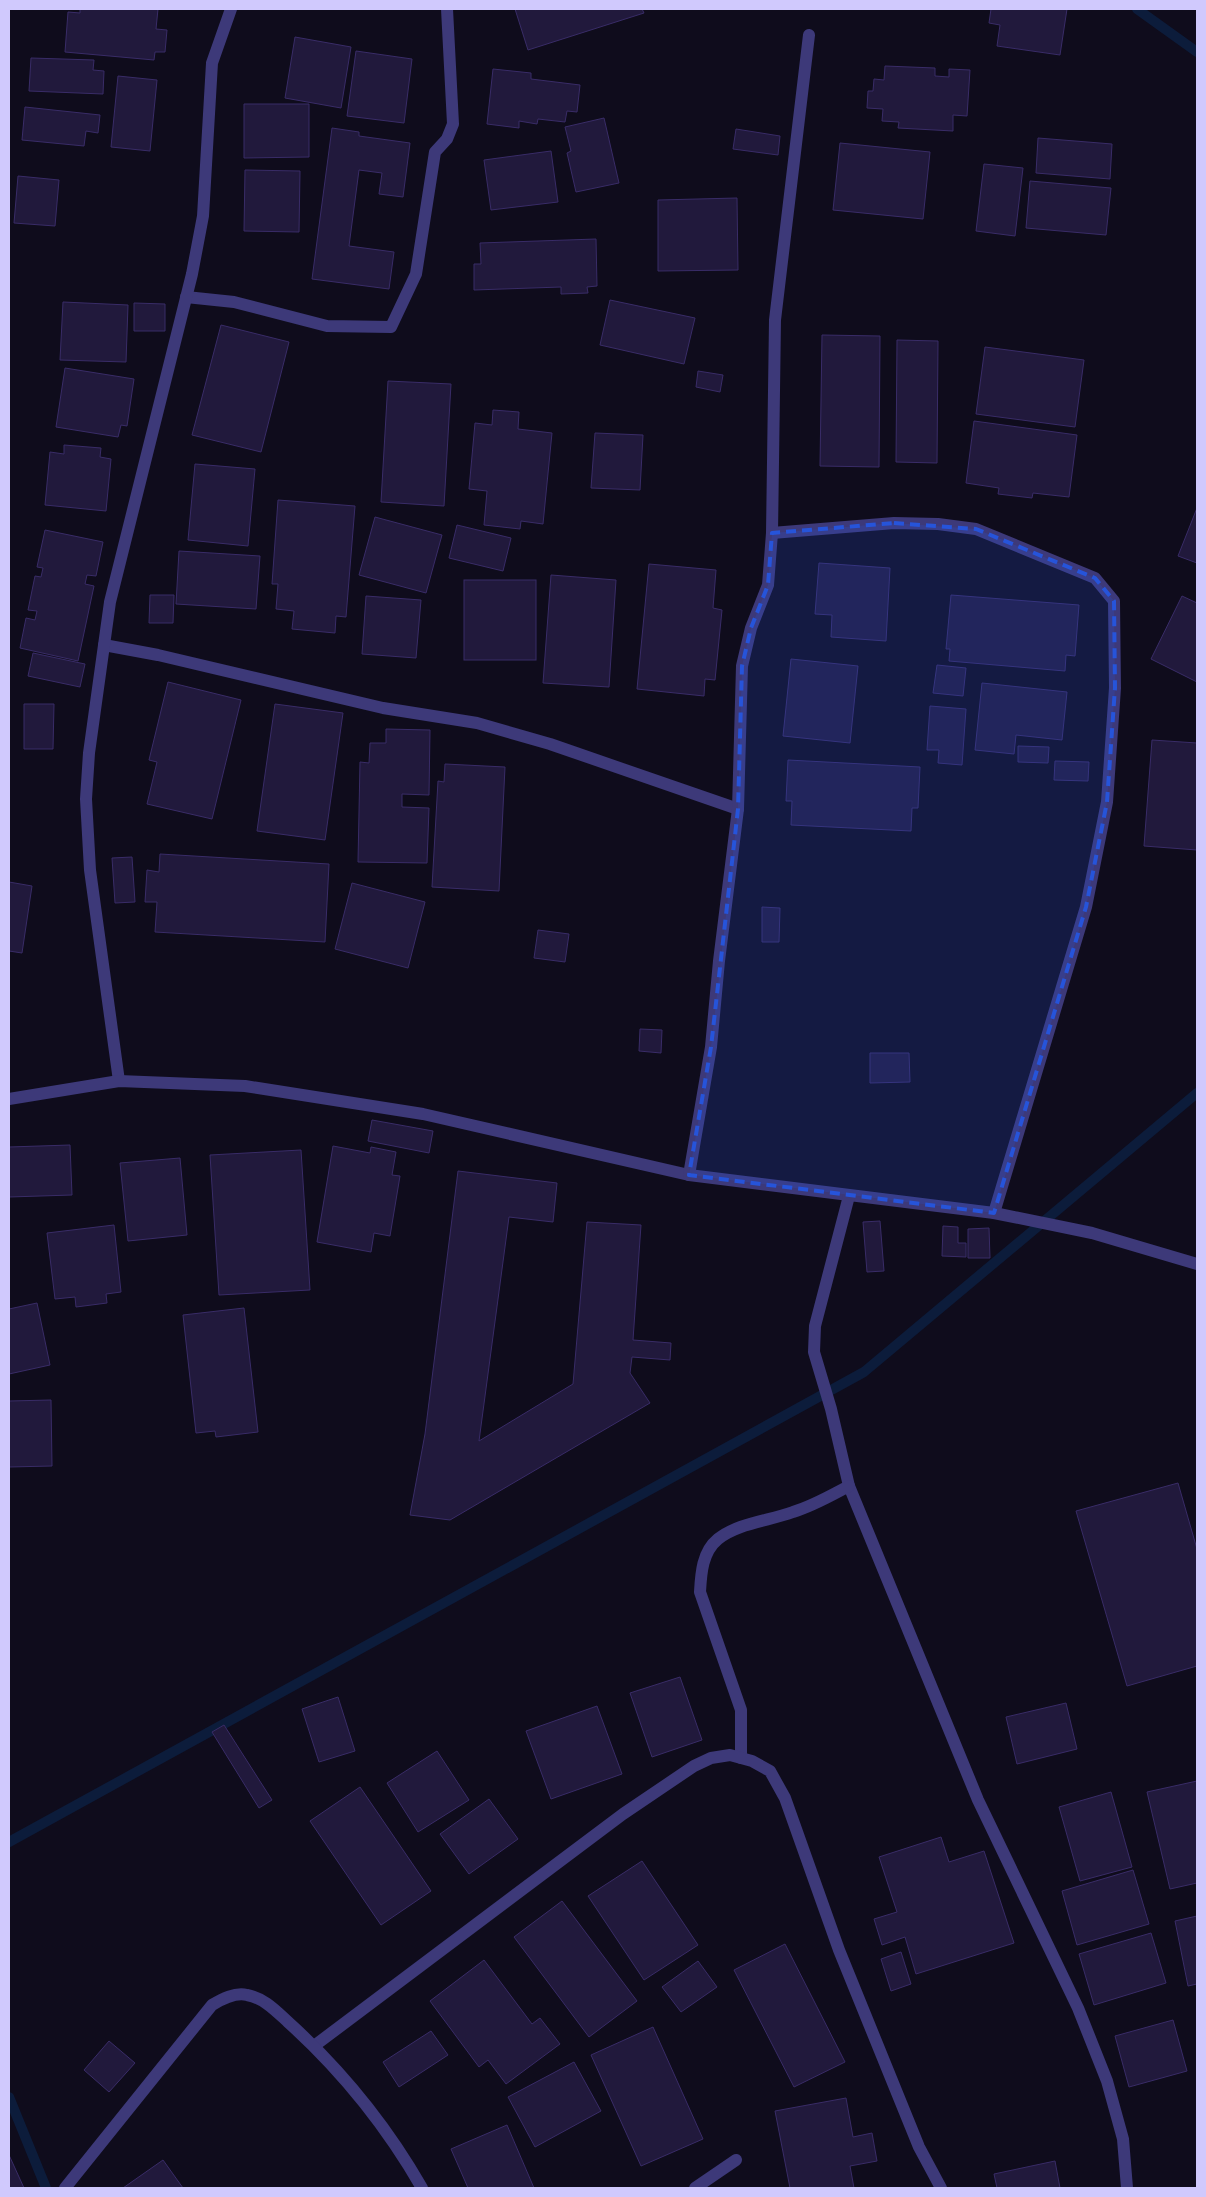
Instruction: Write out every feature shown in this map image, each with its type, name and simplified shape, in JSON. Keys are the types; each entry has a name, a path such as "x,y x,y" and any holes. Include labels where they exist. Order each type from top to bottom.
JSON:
{"street":[{"path":"186,297 234,302 327,326 391,327 416,274 435,152 447,139 453,124 447,9"},
{"path":"119,1081 90,870 86,799 89,753 110,602 186,297 203,216 212,63 227,12"},
{"path":"689,1175 712,1047 719,961 738,809 742,666 751,628 768,585 772,533 775,320 809,36"},
{"path":"772,533 894,523 938,524 976,529 1096,578 1114,601 1115,688 1107,802 1088,898 994,1213"},
{"path":"104,645 383,708 477,723 550,744 738,809"},
{"path":"9,1099 119,1081 245,1086 423,1114 689,1175 994,1213 1092,1233 1197,1264"},
{"path":"849,1196 815,1326 814,1352 831,1409 849,1486 978,1800 1078,2008 1107,2082 1123,2139 1127,2188"},
{"path":"741,1758 741,1710 700,1592 701,1572 708,1552 718,1540 739,1528 817,1504 849,1486"},
{"path":"314,2046 623,1814 694,1766 730,1755 752,1761 770,1771 785,1798 838,1950 919,2147 941,2188"},
{"path":"66,2188 212,2005 236,1994 247,1994 268,2004 314,2046 380,2123 422,2188"},
{"path":"695,2188 736,2160"}],"highlighted area":[{"path":"894,523 976,529 1095,578 1114,601 1115,688 1107,802 1086,907 994,1213 689,1175 711,1047 738,809 742,666 751,628 768,585 772,533"}],"building":[{"path":"80,9 158,9 156,29 167,30 165,52 155,52 154,60 65,52 68,12 80,13"},
{"path":"515,9 642,9 644,13 528,50"},
{"path":"991,9 1067,9 1060,55 997,46 1000,25 989,23"},
{"path":"295,37 351,47 341,108 285,98"},
{"path":"356,51 412,59 404,123 347,116"},
{"path":"31,58 94,60 93,70 104,71 103,94 29,91"},
{"path":"885,66 935,68 935,76 949,77 949,69 970,70 967,116 953,115 953,131 898,128 899,122 882,121 883,109 867,108 868,91 873,91 874,79 884,80"},
{"path":"493,69 531,73 531,79 580,85 577,112 567,111 565,122 538,119 537,124 519,121 519,128 487,124"},
{"path":"118,76 157,80 150,151 111,147"},
{"path":"244,104 309,104 309,157 244,158"},
{"path":"25,107 100,115 98,133 86,131 84,146 22,140"},
{"path":"604,118 619,183 576,192 567,153 571,151 565,127"},
{"path":"332,128 359,132 359,136 410,143 403,197 379,194 382,173 359,170 349,246 394,252 389,289 312,279"},
{"path":"736,129 780,136 778,155 733,149"},
{"path":"1038,138 1112,144 1110,179 1036,173"},
{"path":"840,143 930,152 923,219 833,210"},
{"path":"551,151 558,202 491,210 484,160"},
{"path":"984,164 1023,168 1015,236 976,231"},
{"path":"245,170 300,171 299,232 244,231"},
{"path":"18,176 59,180 55,226 14,223"},
{"path":"1030,181 1111,188 1106,235 1026,228"},
{"path":"737,198 738,270 658,271 658,200"},
{"path":"596,239 597,286 587,287 588,293 561,294 561,287 474,290 474,264 481,264 480,243"},
{"path":"610,300 695,318 684,364 600,345"},
{"path":"63,302 128,305 126,362 60,360"},
{"path":"134,303 165,304 165,331 134,331"},
{"path":"221,325 289,342 261,452 192,435"},
{"path":"822,335 880,336 879,467 820,466"},
{"path":"897,340 938,341 937,463 896,462"},
{"path":"985,347 1084,360 1075,427 976,414"},
{"path":"65,368 134,379 127,426 121,425 118,437 56,427"},
{"path":"698,371 723,375 720,392 696,387"},
{"path":"388,381 451,384 444,506 381,502"},
{"path":"493,410 519,412 518,429 552,433 543,524 521,521 520,529 484,525 487,491 469,489 475,423 492,425"},
{"path":"974,421 1077,435 1069,497 1033,493 1032,498 998,494 999,488 966,483"},
{"path":"595,433 643,435 640,490 591,488"},
{"path":"64,445 101,448 100,457 111,459 106,511 45,505 50,452 64,454"},
{"path":"195,464 255,469 248,546 188,540"},
{"path":"278,500 355,506 346,617 336,616 335,633 292,629 294,611 276,609 278,584 272,584"},
{"path":"1197,508 1197,563 1178,556"},
{"path":"375,517 442,535 426,593 359,575"},
{"path":"457,525 511,538 503,571 449,558"},
{"path":"45,530 103,542 96,576 87,575 85,584 94,586 78,661 20,648 26,618 35,620 37,611 28,610 35,576 41,577 43,568 37,567"},
{"path":"179,551 260,556 256,609 176,604"},
{"path":"819,563 890,568 886,641 831,637 832,615 815,614"},
{"path":"649,564 716,570 713,608 722,610 715,680 705,679 704,696 637,689"},
{"path":"551,575 616,580 609,687 543,683"},
{"path":"464,580 536,580 536,660 464,660"},
{"path":"150,595 174,595 173,623 149,623"},
{"path":"951,595 1079,605 1075,656 1066,655 1065,671 949,661 950,649 946,649"},
{"path":"366,596 421,600 416,658 362,654"},
{"path":"1182,596 1197,603 1197,682 1151,659"},
{"path":"33,653 85,664 80,687 28,676"},
{"path":"791,659 858,666 850,743 783,736"},
{"path":"937,665 966,668 963,696 933,693"},
{"path":"168,682 241,700 212,819 147,804 157,762 149,760"},
{"path":"982,683 1067,692 1062,740 1016,735 1014,754 975,750"},
{"path":"24,704 54,704 53,749 24,749"},
{"path":"275,704 343,713 325,840 257,831"},
{"path":"930,706 966,709 962,765 938,763 939,750 927,750"},
{"path":"386,729 430,730 429,795 402,794 402,807 429,808 427,863 358,862 360,762 369,763 370,743 386,743"},
{"path":"1152,740 1197,743 1197,850 1144,846"},
{"path":"1018,746 1049,747 1048,763 1018,762"},
{"path":"788,760 920,767 918,808 912,808 911,831 791,825 792,801 786,801"},
{"path":"1055,761 1089,762 1088,781 1054,780"},
{"path":"445,764 505,767 499,891 432,887 438,781 444,782"},
{"path":"160,854 329,864 325,942 155,932 157,902 145,902 147,870 159,872"},
{"path":"132,857 135,902 115,903 112,858"},
{"path":"9,882 32,886 22,953 9,951"},
{"path":"352,883 425,902 408,968 335,949"},
{"path":"762,907 780,908 779,942 762,942"},
{"path":"538,930 569,934 565,962 534,958"},
{"path":"640,1029 662,1030 661,1053 639,1051"},
{"path":"870,1053 909,1053 910,1082 870,1083"},
{"path":"372,1120 433,1131 429,1153 368,1141"},
{"path":"70,1145 72,1195 9,1197 9,1147"},
{"path":"333,1146 370,1153 371,1147 396,1152 392,1175 400,1176 390,1236 374,1233 371,1252 317,1242"},
{"path":"301,1150 310,1290 219,1295 210,1155"},
{"path":"180,1158 187,1235 128,1241 120,1163"},
{"path":"458,1171 557,1183 553,1222 509,1217 479,1441 573,1384 587,1222 641,1225 633,1340 671,1343 670,1360 632,1357 630,1373 650,1403 450,1520 410,1515 425,1434"},
{"path":"880,1221 884,1271 867,1272 863,1222"},
{"path":"114,1225 121,1292 106,1294 107,1303 76,1307 75,1297 55,1299 47,1233"},
{"path":"943,1226 958,1227 958,1243 966,1243 966,1257 942,1256"},
{"path":"989,1228 990,1258 968,1258 968,1229"},
{"path":"37,1303 50,1365 9,1374 9,1309"},
{"path":"244,1308 258,1432 216,1437 215,1431 196,1433 183,1315"},
{"path":"51,1400 52,1466 9,1467 9,1401"},
{"path":"1178,1483 1197,1549 1197,1666 1127,1686 1076,1511"},
{"path":"680,1677 702,1740 652,1757 630,1693"},
{"path":"338,1697 355,1751 319,1762 302,1709"},
{"path":"1066,1703 1077,1749 1017,1764 1006,1717"},
{"path":"597,1706 622,1774 551,1799 526,1731"},
{"path":"224,1725 272,1800 259,1808 212,1732"},
{"path":"437,1751 469,1800 418,1832 387,1783"},
{"path":"1197,1781 1197,1883 1170,1889 1147,1792"},
{"path":"360,1787 431,1891 381,1925 310,1821"},
{"path":"1111,1792 1132,1867 1080,1881 1059,1807"},
{"path":"489,1799 518,1839 469,1874 440,1834"},
{"path":"941,1837 949,1862 984,1851 1014,1943 916,1974 905,1937 882,1945 874,1919 897,1912 879,1857"},
{"path":"642,1861 698,1945 644,1980 588,1896"},
{"path":"1133,1870 1149,1924 1077,1945 1062,1891"},
{"path":"562,1901 637,2001 589,2037 514,1937"},
{"path":"1197,1916 1197,1984 1188,1986 1175,1921"},
{"path":"1151,1933 1166,1983 1094,2005 1079,1954"},
{"path":"785,1944 845,2062 794,2087 734,1970"},
{"path":"901,1952 911,1984 891,1991 881,1959"},
{"path":"484,1960 532,2024 540,2018 560,2044 506,2084 488,2060 479,2067 430,2001"},
{"path":"698,1961 717,1987 681,2012 662,1987"},
{"path":"1173,2020 1187,2071 1129,2087 1115,2036"},
{"path":"653,2027 703,2139 641,2166 591,2055"},
{"path":"431,2031 448,2055 399,2087 383,2062"},
{"path":"109,2041 135,2063 109,2092 84,2070"},
{"path":"574,2062 601,2111 535,2147 508,2097"},
{"path":"846,2098 853,2137 872,2133 877,2161 850,2166 854,2188 790,2188 775,2111"},
{"path":"507,2125 534,2188 468,2188 451,2149"},
{"path":"9,2155 24,2188 9,2188"},
{"path":"163,2160 183,2188 123,2188"},
{"path":"1055,2161 1060,2188 997,2188 994,2174"}],"waterway":[{"path":"1137,9 1197,52"},
{"path":"9,1842 864,1372 1197,1093"},
{"path":"9,2097 46,2188"}]}
